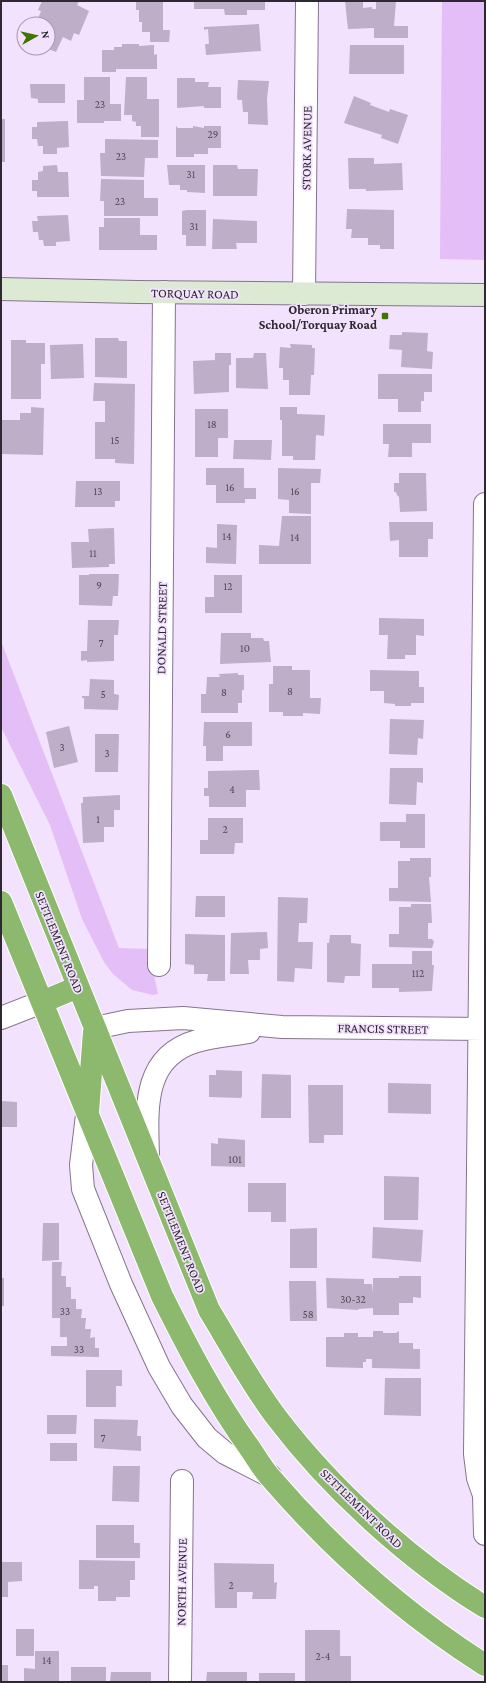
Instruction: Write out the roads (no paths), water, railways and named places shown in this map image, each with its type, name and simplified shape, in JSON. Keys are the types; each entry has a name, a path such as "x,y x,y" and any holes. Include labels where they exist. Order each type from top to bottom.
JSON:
{"highway":[{"name":"SETTLEMENT ROAD","path":"1,795 210,1310 237,1356 277,1417 324,1472 387,1533 428,1568 485,1607"},
{"path":"1,902 162,1296 186,1346 234,1426 270,1476 329,1540 407,1611 485,1665"},
{"path":"42,1002 78,986"},
{"path":"88,1115 95,1028"}],"street":[{"name":"STORK AVENUE","path":"304,294 307,1"},
{"name":"TORQUAY ROAD","path":"1,289 304,294 485,295"},
{"name":"DONALD STREET","path":"159,964 164,292"},
{"path":"485,504 482,1029 475,1454 478,1478 484,1495 485,1534"},
{"path":"1,1018 42,1002"},
{"name":"FRANCIS STREET","path":"95,1028 128,1021 171,1018 282,1027 482,1029"},
{"name":"FRANCIS STREET","path":"148,1160 147,1108 149,1091 153,1078 165,1061 181,1048 196,1041 282,1027"},
{"path":"88,1115 81,1165 83,1189 120,1284 156,1361 182,1406 207,1438 225,1453 270,1476"},
{"name":"NORTH AVENUE","path":"180,1682 182,1481"}],"place":[{"name":"Oberon Primary School/Torquay Road","path":"385,316"}]}
